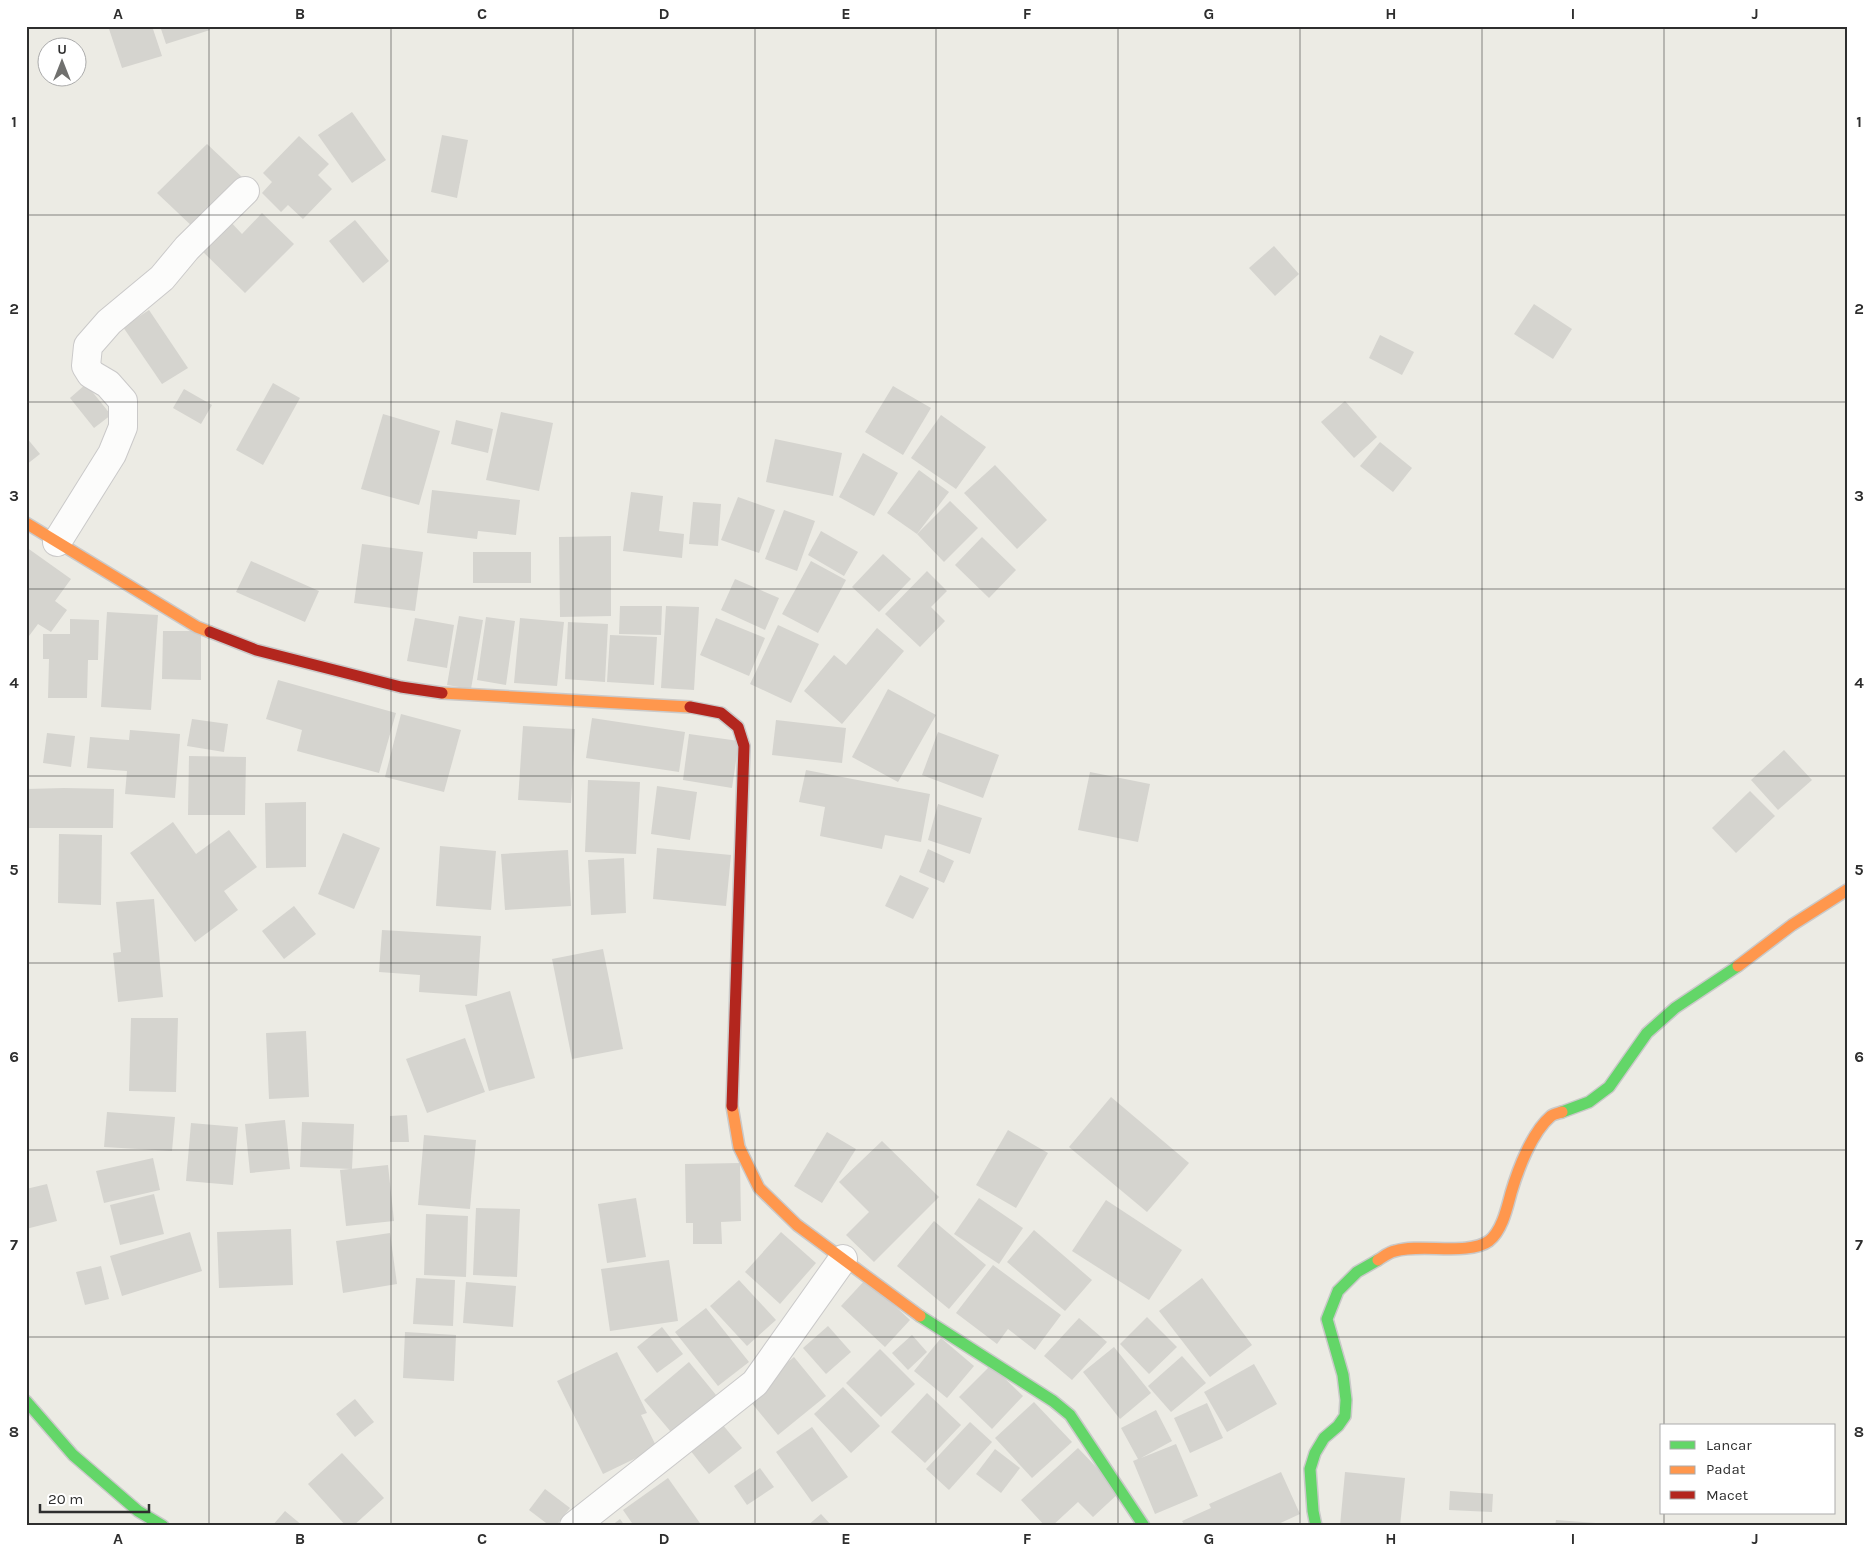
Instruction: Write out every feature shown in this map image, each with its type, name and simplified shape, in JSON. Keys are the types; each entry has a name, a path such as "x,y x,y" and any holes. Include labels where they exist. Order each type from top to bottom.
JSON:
{"street":[{"path":"57,542 112,454 123,427 123,401 108,384 91,374 86,366 88,346 109,322 162,278 187,248 245,191"},
{"path":"26,523 197,626 256,650 372,681 402,687 456,695 698,707 721,713 738,727 744,746 731,1101 739,1147 759,1188 797,1225 933,1326 1053,1401 1070,1415 1144,1526"},
{"path":"1316,1526 1310,1469 1315,1453 1324,1438 1338,1426 1345,1416 1346,1400 1343,1375 1327,1319 1338,1291 1357,1272 1394,1251 1416,1248 1470,1248 1489,1241 1500,1224 1516,1177 1535,1136 1552,1115 1588,1102 1609,1087 1647,1033 1675,1008 1847,890"},
{"path":"574,1526 756,1383 843,1259"},
{"path":"26,1402 73,1455 138,1511 163,1526"}],"building":[{"path":"108,26 152,26 162,56 122,68"},
{"path":"160,26 209,26 210,30 166,44"},
{"path":"352,112 386,160 352,183 318,135"},
{"path":"442,135 468,140 457,198 431,192"},
{"path":"299,136 329,164 318,175 332,189 303,219 288,205 281,212 262,193 272,182 263,173"},
{"path":"207,144 244,179 195,229 157,193"},
{"path":"262,213 294,244 245,293 198,247 227,218 242,234"},
{"path":"355,220 389,261 363,283 329,241"},
{"path":"1274,246 1299,274 1275,296 1249,268"},
{"path":"1534,304 1572,329 1553,359 1514,334"},
{"path":"149,310 188,368 162,384 123,327"},
{"path":"1380,335 1414,352 1402,375 1369,358"},
{"path":"273,383 300,398 263,465 236,450"},
{"path":"86,384 111,415 94,428 70,398"},
{"path":"893,386 931,408 903,455 865,432"},
{"path":"184,389 212,405 201,424 173,408"},
{"path":"1345,401 1377,437 1354,458 1321,422"},
{"path":"501,412 553,423 539,491 486,480"},
{"path":"383,414 440,431 419,505 361,489"},
{"path":"941,415 986,447 956,489 911,458"},
{"path":"456,420 493,429 488,453 451,444"},
{"path":"26,437 40,454 26,465"},
{"path":"775,439 842,453 833,496 766,482"},
{"path":"1380,442 1412,468 1393,492 1360,466"},
{"path":"863,453 898,473 874,516 839,497"},
{"path":"995,465 1047,520 1017,549 964,493"},
{"path":"919,470 949,492 917,534 887,513"},
{"path":"432,490 520,500 516,535 478,531 477,539 427,533"},
{"path":"631,492 663,496 659,531 684,534 682,558 623,551"},
{"path":"738,497 775,510 759,553 721,540"},
{"path":"950,501 978,528 944,562 917,534"},
{"path":"693,502 721,504 718,546 689,544"},
{"path":"784,510 815,521 797,571 765,559"},
{"path":"821,531 858,552 844,576 808,555"},
{"path":"611,536 611,616 560,617 559,537"},
{"path":"982,537 1016,570 989,598 955,565"},
{"path":"362,544 423,552 415,611 354,603"},
{"path":"26,547 71,579 55,601 67,610 51,632 38,624 26,640"},
{"path":"473,552 531,552 531,583 473,583"},
{"path":"883,554 911,579 879,612 852,587"},
{"path":"251,561 319,591 305,622 236,592"},
{"path":"811,561 846,580 818,633 782,614"},
{"path":"927,571 947,591 931,607 945,621 920,647 885,614"},
{"path":"735,579 779,598 765,630 721,610"},
{"path":"620,606 662,606 661,635 619,634"},
{"path":"666,606 699,607 694,690 661,688"},
{"path":"107,612 158,615 151,710 101,707"},
{"path":"459,616 483,620 471,689 447,685"},
{"path":"486,617 515,621 506,685 477,680"},
{"path":"415,618 454,625 447,668 407,661"},
{"path":"520,618 564,622 557,686 514,683"},
{"path":"716,618 765,638 749,676 700,655"},
{"path":"70,619 99,620 98,660 88,660 87,698 48,698 49,659 43,659 43,634 70,634"},
{"path":"568,622 608,624 605,682 565,679"},
{"path":"778,625 819,644 791,703 750,684"},
{"path":"877,628 904,651 842,724 804,691 834,655 846,665"},
{"path":"163,631 201,631 201,680 162,679"},
{"path":"610,635 657,637 654,685 607,682"},
{"path":"278,680 396,713 379,773 297,751 302,730 266,719"},
{"path":"888,689 936,715 898,782 852,757"},
{"path":"401,714 461,730 444,792 385,777"},
{"path":"592,718 685,732 679,772 586,758"},
{"path":"192,719 228,724 224,752 187,746"},
{"path":"776,720 846,728 842,763 772,755"},
{"path":"523,726 575,729 571,803 518,800"},
{"path":"130,730 180,734 175,798 125,794 127,771 87,768 90,737 129,740"},
{"path":"938,732 999,755 983,798 922,775"},
{"path":"47,733 75,736 71,767 43,763"},
{"path":"689,734 739,741 732,788 683,780"},
{"path":"1784,750 1812,780 1778,810 1751,780"},
{"path":"189,756 246,757 245,815 188,815"},
{"path":"806,770 930,794 921,842 885,835 882,849 820,836 825,807 799,802"},
{"path":"1090,772 1150,784 1138,842 1078,830"},
{"path":"588,780 640,782 636,854 585,852"},
{"path":"657,786 697,792 690,840 651,834"},
{"path":"26,789 114,789 113,828 26,828"},
{"path":"1750,791 1775,816 1736,853 1712,828"},
{"path":"306,802 306,867 266,868 265,803"},
{"path":"938,804 982,818 970,854 928,840"},
{"path":"173,822 196,854 229,830 257,867 224,891 238,910 195,942 130,853"},
{"path":"343,833 380,848 354,909 318,894"},
{"path":"59,834 102,835 101,905 58,903"},
{"path":"440,846 496,851 491,910 436,906"},
{"path":"657,848 731,855 726,906 653,899"},
{"path":"928,849 954,861 944,883 919,872"},
{"path":"568,850 571,906 505,910 501,854"},
{"path":"624,858 626,913 591,915 588,860"},
{"path":"900,875 929,888 913,919 885,906"},
{"path":"154,899 163,997 118,1002 113,953 121,952 116,902"},
{"path":"294,906 316,934 284,959 262,931"},
{"path":"382,930 481,936 477,996 419,992 420,975 379,972"},
{"path":"603,949 623,1049 572,1059 552,959"},
{"path":"510,991 535,1078 489,1091 465,1005"},
{"path":"131,1018 178,1018 176,1092 129,1091"},
{"path":"306,1031 309,1097 269,1099 266,1033"},
{"path":"465,1038 485,1092 427,1113 406,1059"},
{"path":"1111,1097 1189,1163 1147,1212 1069,1147"},
{"path":"107,1112 175,1117 172,1151 104,1147"},
{"path":"407,1115 409,1142 390,1142 390,1116"},
{"path":"285,1120 290,1169 250,1173 245,1124"},
{"path":"302,1122 354,1124 352,1169 300,1167"},
{"path":"191,1123 238,1127 233,1185 186,1181"},
{"path":"1008,1130 1048,1153 1016,1208 976,1185"},
{"path":"827,1132 856,1149 822,1203 794,1186"},
{"path":"424,1135 476,1140 470,1209 418,1205"},
{"path":"882,1141 939,1197 874,1262 846,1235 869,1212 839,1182"},
{"path":"153,1158 160,1190 104,1203 96,1171"},
{"path":"740,1163 741,1221 721,1222 722,1244 693,1244 693,1223 686,1223 685,1164"},
{"path":"388,1165 394,1221 346,1226 340,1170"},
{"path":"47,1184 57,1221 26,1229 26,1189"},
{"path":"154,1194 164,1234 120,1245 110,1205"},
{"path":"636,1198 646,1257 607,1263 598,1204"},
{"path":"979,1198 1023,1228 999,1264 954,1234"},
{"path":"1106,1200 1182,1250 1149,1300 1072,1251"},
{"path":"476,1208 520,1209 517,1277 473,1275"},
{"path":"426,1214 468,1216 466,1277 424,1275"},
{"path":"934,1221 986,1265 949,1309 897,1266"},
{"path":"291,1229 293,1285 219,1288 217,1232"},
{"path":"1034,1230 1092,1280 1065,1311 1007,1262"},
{"path":"190,1232 202,1271 122,1296 110,1256"},
{"path":"781,1232 816,1263 780,1304 745,1272"},
{"path":"390,1233 397,1284 343,1293 336,1241"},
{"path":"669,1260 678,1321 610,1331 601,1269"},
{"path":"993,1265 1061,1315 1035,1350 1008,1329 997,1344 956,1313"},
{"path":"101,1266 109,1299 85,1305 76,1272"},
{"path":"416,1278 455,1280 453,1326 413,1324"},
{"path":"1202,1278 1252,1345 1210,1377 1159,1311"},
{"path":"866,1279 910,1320 885,1347 841,1306"},
{"path":"739,1280 776,1320 747,1346 710,1306"},
{"path":"466,1282 516,1286 513,1327 463,1323"},
{"path":"706,1308 749,1362 718,1386 675,1332"},
{"path":"1147,1317 1177,1347 1149,1374 1120,1344"},
{"path":"1079,1318 1107,1342 1072,1380 1044,1356"},
{"path":"828,1326 851,1352 826,1374 803,1348"},
{"path":"662,1327 683,1354 657,1373 637,1347"},
{"path":"405,1332 456,1335 454,1381 403,1378"},
{"path":"912,1335 927,1352 908,1370 892,1353"},
{"path":"941,1338 974,1366 947,1398 914,1371"},
{"path":"1114,1347 1151,1393 1120,1419 1083,1372"},
{"path":"880,1349 915,1384 881,1417 846,1383"},
{"path":"617,1352 647,1413 641,1415 657,1448 603,1474 557,1381"},
{"path":"1182,1356 1206,1383 1171,1412 1148,1386"},
{"path":"794,1357 826,1396 778,1435 746,1396"},
{"path":"689,1362 716,1395 671,1432 644,1400"},
{"path":"1254,1364 1277,1404 1227,1432 1204,1392"},
{"path":"991,1365 1023,1396 992,1429 959,1397"},
{"path":"843,1387 880,1426 851,1453 814,1414"},
{"path":"927,1393 961,1425 925,1463 891,1432"},
{"path":"355,1399 374,1422 355,1437 336,1414"},
{"path":"1034,1402 1072,1442 1032,1478 995,1438"},
{"path":"1207,1403 1223,1438 1190,1453 1174,1418"},
{"path":"1156,1410 1172,1441 1141,1458 1176,1444 1198,1496 1155,1514 1133,1461 1138,1459 1121,1428"},
{"path":"970,1422 992,1442 949,1490 926,1469"},
{"path":"722,1424 742,1448 709,1474 690,1450"},
{"path":"812,1427 848,1477 812,1502 776,1452"},
{"path":"1078,1448 1120,1492 1093,1517 1078,1502 1052,1526 1045,1526 1021,1500"},
{"path":"995,1449 1020,1468 1001,1493 976,1474"},
{"path":"342,1453 384,1498 353,1526 346,1526 308,1484"},
{"path":"760,1468 774,1487 747,1505 734,1486"},
{"path":"1281,1472 1300,1514 1274,1526 1185,1526 1182,1521 1211,1508 1209,1504"},
{"path":"1345,1472 1405,1478 1400,1526 1340,1526"},
{"path":"668,1478 702,1526 634,1526 623,1510"},
{"path":"545,1489 570,1508 556,1526 550,1526 529,1510"},
{"path":"1450,1491 1493,1494 1492,1512 1449,1510"},
{"path":"285,1511 303,1526 272,1526"},
{"path":"821,1514 832,1526 807,1526"},
{"path":"620,1519 625,1526 611,1526"},
{"path":"1556,1520 1609,1524 1609,1526 1555,1526"}],"traffic: fast":[{"path":"1562,1112 1589,1102 1609,1087 1647,1033 1675,1008 1738,966"},
{"path":"1316,1526 1310,1469 1315,1453 1324,1438 1338,1426 1345,1416 1346,1400 1343,1375 1327,1319 1338,1291 1357,1272 1378,1260"},
{"path":"920,1316 1053,1401 1070,1415 1144,1526"},
{"path":"26,1401 73,1455 138,1511 163,1526"}],"traffic: slow":[{"path":"26,523 197,627 210,632"},
{"path":"442,693 690,707"},
{"path":"1738,966 1792,925 1847,890"},
{"path":"732,1106 739,1147 759,1188 797,1225 920,1316"},
{"path":"1378,1260 1391,1252 1406,1249 1469,1248 1480,1245 1494,1237 1506,1212 1526,1152 1544,1123 1551,1116 1562,1112"}],"traffic: jam":[{"path":"210,632 256,650 401,687 442,693"},
{"path":"690,707 721,713 738,727 744,746 732,1106"}]}
